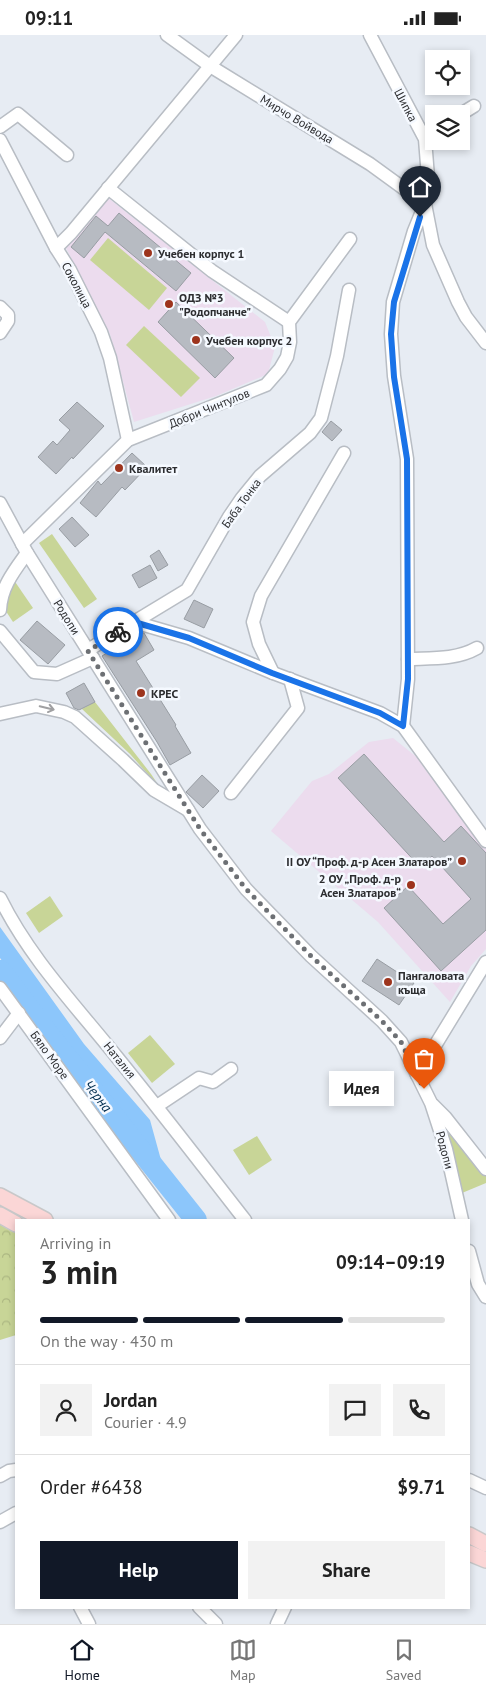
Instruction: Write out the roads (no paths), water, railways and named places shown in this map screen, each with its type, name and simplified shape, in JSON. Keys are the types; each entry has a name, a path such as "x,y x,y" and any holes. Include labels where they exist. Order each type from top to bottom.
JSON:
{"main road":[{"path":"0,1196 43,1219"},
{"path":"0,1215 15,1223"},
{"path":"470,1536 486,1544"},
{"path":"470,1553 486,1559"}],"street":[{"name":"Мирчо Войвода","path":"167,35 210,66 363,159 425,204"},
{"path":"56,248 71,233 236,35"},
{"name":"Шипка","path":"370,35 425,128"},
{"path":"470,108 474,106"},
{"path":"0,127 18,114 67,155"},
{"name":"Соколица","path":"0,140 101,332 110,358 128,439"},
{"name":"Шипка","path":"429,150 425,204 433,245 466,317 486,343"},
{"path":"108,188 212,271 289,322 350,239"},
{"path":"403,726 408,679 407,459 394,377 391,334 394,302 414,231 425,204"},
{"name":"Баба Тонка","path":"0,631 34,672 57,674 91,654 134,622 187,590 242,498 260,476 310,433 321,418 338,357 349,290"},
{"path":"0,307 8,315 8,321 0,333"},
{"name":"Добри Чинтулов","path":"0,610 1,595 25,549 128,439 266,385 280,369 287,357 290,342 289,322"},
{"path":"272,673 257,637 253,622 255,613 261,597 344,453"},
{"name":"Родопи","path":"0,503 25,549 200,829 246,889 311,956 382,1021 401,1042 431,1103 446,1149 462,1219"},
{"path":"134,622 189,638 272,673 380,713 403,726 486,841"},
{"path":"408,659 446,658 466,655 477,649"},
{"path":"231,793 298,708 290,679"},
{"path":"0,714 36,706 64,712 75,717 154,791 190,812"},
{"name":"Наталия","path":"0,898 19,934 41,964 157,1105 244,1219"},
{"path":"417,1075 484,969"},
{"name":"Бяло Море","path":"0,988 168,1219"},
{"path":"0,1039 19,1013"},
{"path":"157,1105 199,1078 213,1082 231,1069"},
{"path":"431,1103 445,1117 486,1169"},
{"path":"470,1255 478,1284 486,1297"},
{"path":"0,1475 15,1470"},
{"path":"470,1480 486,1488"},
{"path":"0,1514 15,1513"},
{"path":"0,1522 15,1513"},
{"path":"81,1609 89,1624"},
{"path":"201,1609 216,1624"},
{"path":"277,1624 284,1609"}],"water":[{"path":"0,927 84,1044 150,1120 161,1160 116,1114 0,958"}],"waterway":[{"name":"Черна","path":"0,971 195,1219"}],"place":[{"name":"Учебен корпус 1","path":"148,253"},
{"name":"ОДЗ №3 \"Родопчанче\"","path":"169,304"},
{"name":"Учебен корпус 2","path":"196,340"},
{"name":"Квалитет","path":"119,468"},
{"name":"КРЕС","path":"141,693"},
{"name":"II ОУ “Проф. д-р Асен Златаров”","path":"462,861"},
{"name":"2 ОУ „Проф. д-р Асен Златаров“","path":"411,885"},
{"name":"Пангаловата къща","path":"388,982"},
{"name":"Идея","path":"424,1089"}]}
